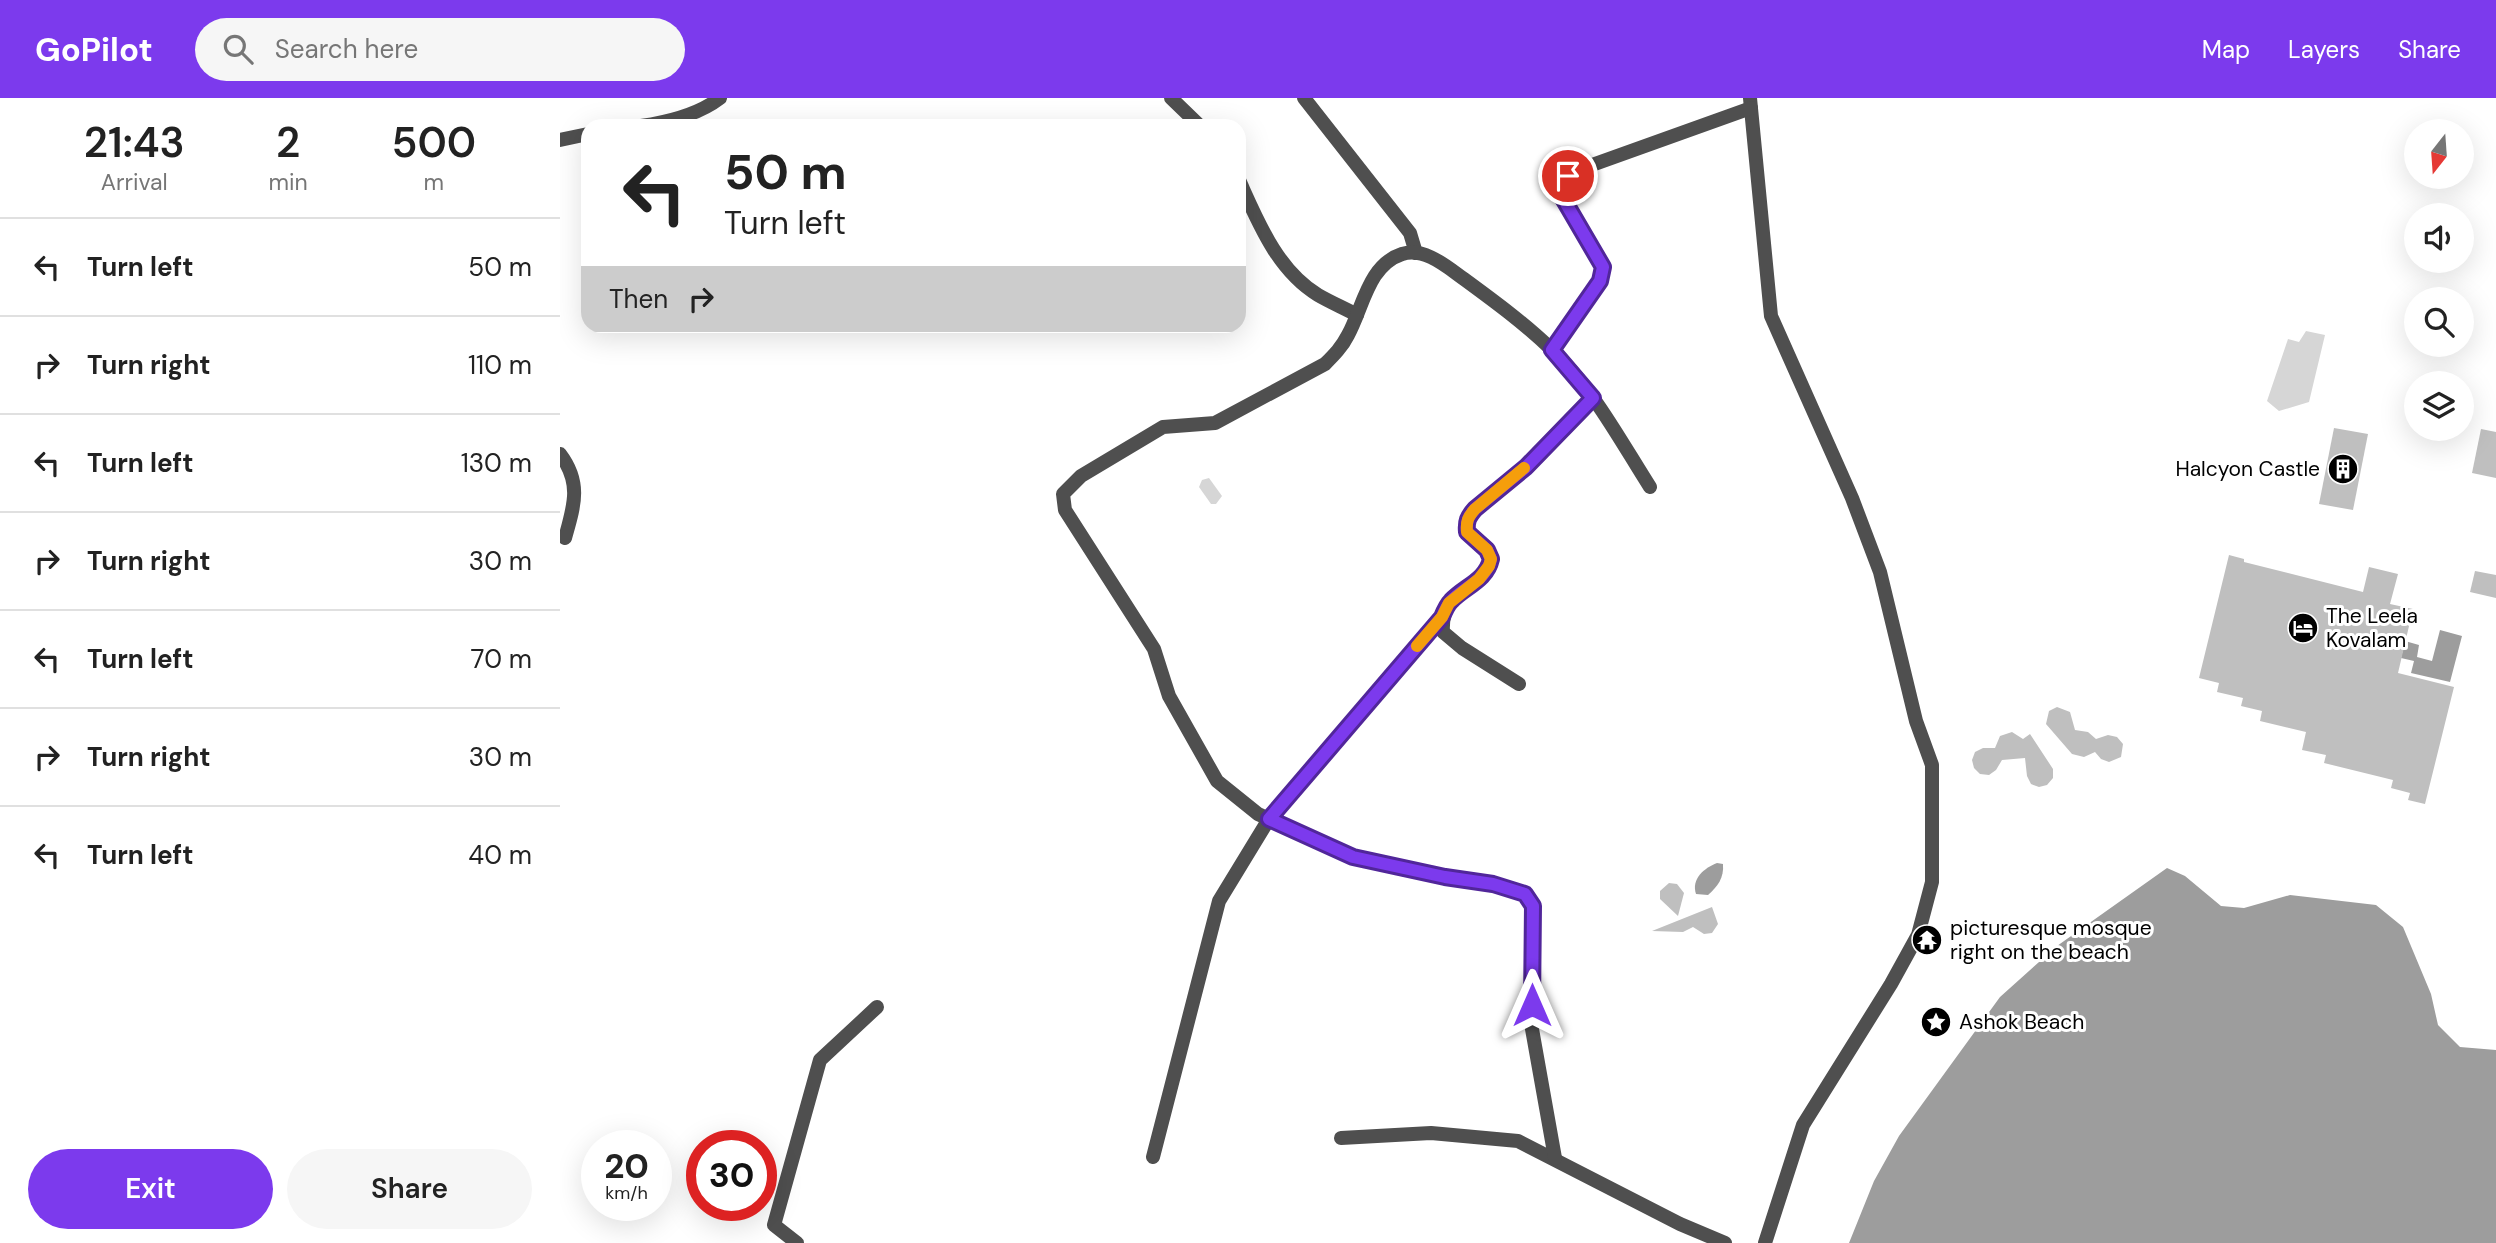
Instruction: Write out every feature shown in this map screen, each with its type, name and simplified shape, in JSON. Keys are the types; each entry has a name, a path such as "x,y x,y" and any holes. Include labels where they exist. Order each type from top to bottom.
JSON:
{"street":[{"path":"675,119 707,108 720,98"},
{"path":"1171,98 1193,119"},
{"path":"1304,98 1410,233 1409,253"},
{"path":"1552,350 1600,281 1603,267 1561,195 1568,176 1750,103 1771,316 1852,498 1880,572 1916,721 1932,765 1932,881 1917,935 1891,984 1803,1125 1765,1243"},
{"path":"560,140 581,136"},
{"path":"1246,195 1261,228 1282,263 1316,293 1357,315"},
{"path":"1555,1158 1532,1029 1533,906 1525,894 1493,884 1445,877 1353,857 1258,814 1217,780 1169,696 1154,649 1065,510 1063,494 1081,476 1163,427 1214,423 1325,364 1340,350 1380,268 1409,253 1435,259 1497,304 1552,350 1593,398 1650,487"},
{"path":"1153,1157 1219,901 1269,819 1442,617 1449,603 1479,579 1489,566 1491,559 1487,550 1467,532 1466,522 1469,516 1526,467 1593,398"},
{"path":"560,454 569,466 575,482 574,505 565,538"},
{"path":"1442,617 1443,632 1461,648 1519,684"},
{"path":"797,1243 775,1226 820,1060 877,1007"},
{"path":"1341,1138 1431,1133 1518,1141 1680,1224 1725,1243"}],"shaded area":[{"path":"2306,331 2325,335 2309,402 2279,411 2267,401 2288,339 2299,342"},
{"path":"1209,478 1222,496 1216,504 1211,504 1199,487 1202,480"},
{"path":"2440,630 2462,636 2450,682 2411,673 2414,661 2401,658 2405,641 2419,645 2417,657 2432,661"},
{"path":"1717,863 1723,864 1717,885 1708,895 1696,894 1697,879"},
{"path":"2167,868 2185,876 2221,906 2244,908 2290,895 2376,905 2403,927 2431,994 2438,1025 2460,1047 2496,1050 2496,1243 1849,1243 1874,1181 1899,1136 2000,997 2057,946"}],"building":[{"name":"Halcyon Castle","path":"2334,428 2368,434 2353,510 2319,504"},
{"path":"2481,429 2496,432 2496,478 2472,473"},
{"path":"2229,555 2244,559 2244,562 2363,592 2369,567 2398,574 2390,604 2413,609 2398,673 2454,687 2425,804 2408,800 2410,793 2391,788 2393,780 2324,763 2326,755 2302,750 2306,732 2260,721 2262,711 2241,706 2243,698 2217,692 2219,683 2199,678"},
{"path":"2475,571 2496,575 2496,598 2470,592"},
{"path":"2057,707 2070,712 2075,730 2088,732 2096,739 2108,735 2117,737 2123,744 2121,757 2109,762 2101,759 2095,752 2084,757 2072,754 2046,724 2049,711"},
{"path":"2012,732 2023,739 2030,734 2053,769 2053,778 2047,785 2039,787 2031,784 2025,758 2002,760 1989,775 1980,774 1974,768 1972,760 1975,752 1983,748 1995,748 2000,736"},
{"path":"1669,883 1677,884 1684,893 1678,916 1660,899 1660,891"},
{"path":"1712,907 1718,924 1712,933 1704,934 1693,927 1683,932 1652,931"}],"slow traffic":[{"path":"1417,646 1442,617 1449,603 1479,579 1489,566 1491,559 1487,550 1467,532 1466,522 1469,516 1524,468"}],"place":[{"name":"Halcyon Castle","path":"2343,469"},
{"name":"The Leela Kovalam","path":"2303,628"},
{"name":"picturesque mosque right on the beach","path":"1927,940"},
{"name":"Ashok Beach","path":"1936,1022"}],"route":[{"path":"1532,1005 1533,906 1525,894 1493,884 1445,877 1353,857 1269,819 1442,617 1449,603 1486,571 1491,559 1487,550 1467,532 1466,522 1469,516 1526,467 1593,398 1552,350 1600,281 1603,267 1561,195 1568,176"}]}
